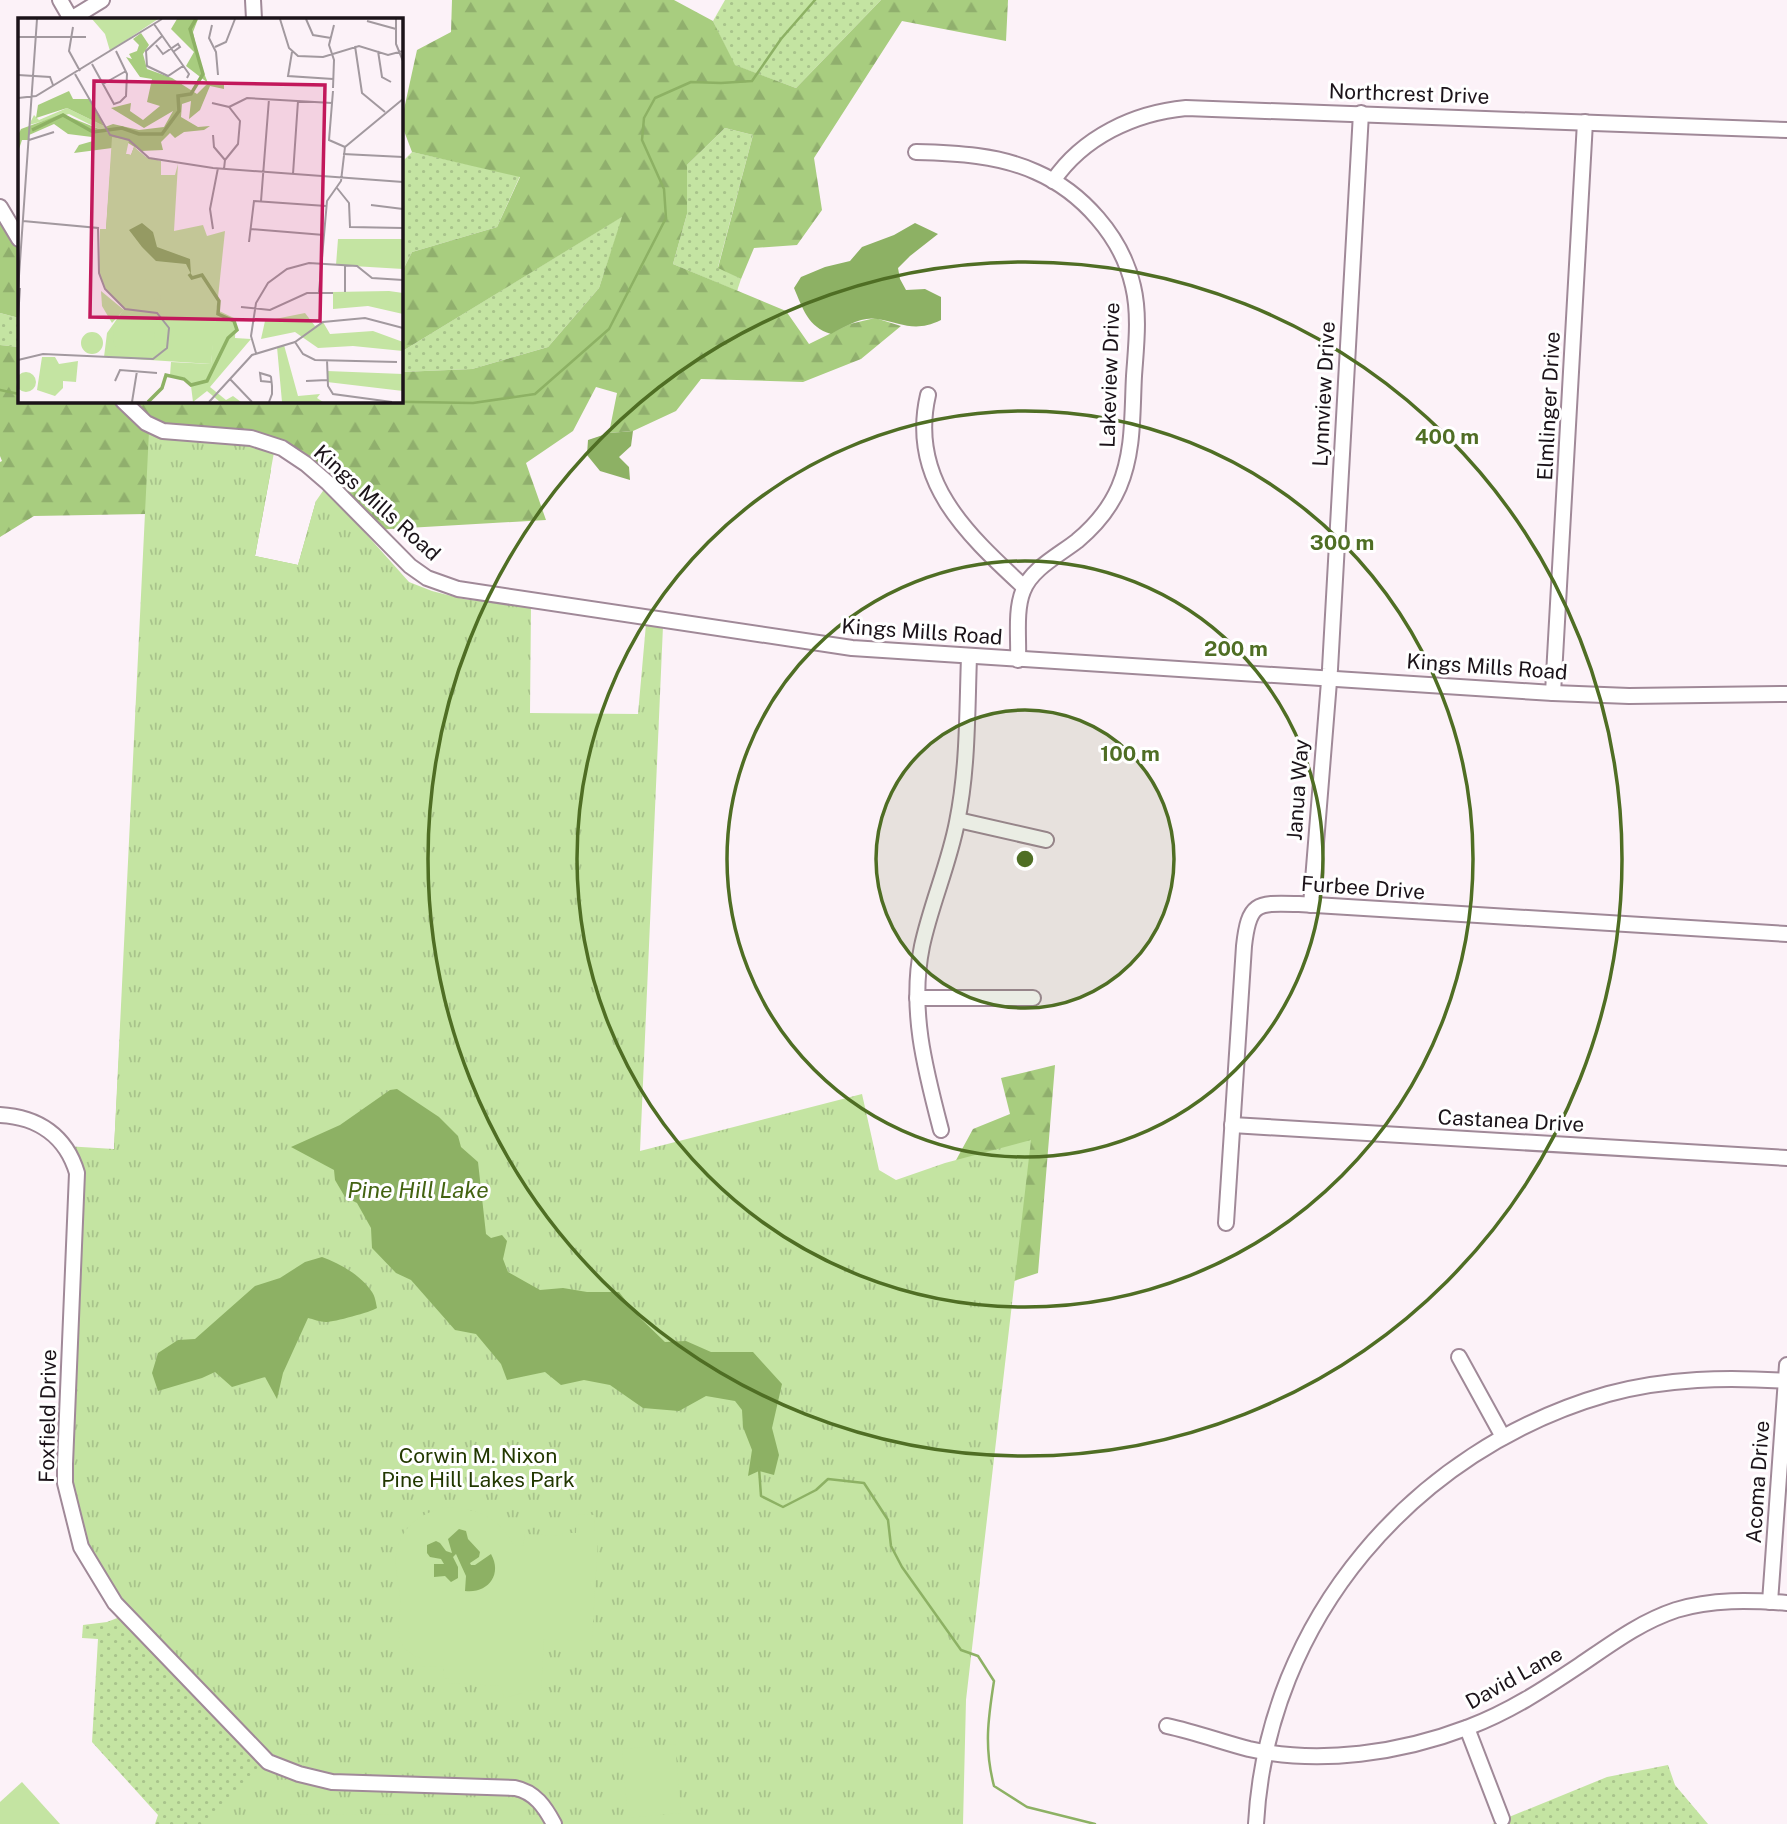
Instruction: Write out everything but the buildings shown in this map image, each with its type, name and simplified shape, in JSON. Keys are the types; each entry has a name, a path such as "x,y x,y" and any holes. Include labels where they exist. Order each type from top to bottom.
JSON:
{"street":[{"path":"60,0 70,18"},
{"path":"73,18 102,0"},
{"path":"252,18 253,0"},
{"name":"Northcrest Drive","path":"1053,181 1073,156 1103,134 1157,111 1210,108 1787,130"},
{"name":"Lynnview Drive","path":"1328,678 1361,113"},
{"name":"Elmlinger Drive","path":"1553,693 1585,122"},
{"name":"Lakeview Drive","path":"916,152 982,157 1012,163 1053,181 1076,198 1103,225 1123,257 1131,278 1136,300 1137,330 1131,434 1127,464 1120,485 1105,512 1079,539 1032,577 1024,587"},
{"path":"0,207 18,237"},
{"path":"929,395 924,418 925,433 934,478 943,499 962,526 1024,587 1020,602 1018,660"},
{"name":"Kings Mills Road","path":"123,402 146,424 163,431 251,438 282,448 328,483 410,566 439,584 494,596 604,610 838,647 969,657 1553,693 1629,696 1787,694"},
{"path":"940,1130 919,1043 917,998 922,947 958,820 963,779 969,657"},
{"name":"Janua Way","path":"1311,905 1328,678"},
{"path":"958,820 1046,839"},
{"name":"Furbee Drive","path":"1226,1223 1248,918 1257,908 1270,903 1311,905 1787,934"},
{"path":"917,998 1033,998"},
{"name":"Foxfield Drive","path":"0,1115 34,1122 52,1132 65,1146 77,1173 65,1483 80,1547 115,1603 260,1756 282,1769 320,1780 514,1788 534,1796 554,1824"},
{"name":"Castanea Drive","path":"1232,1125 1787,1158"},
{"path":"1459,1357 1503,1437"},
{"name":"Acoma Drive","path":"1770,1602 1787,1365"},
{"path":"1256,1824 1266,1752 1276,1709 1292,1667 1309,1634 1349,1571 1379,1534 1420,1495 1467,1458 1503,1437 1575,1405 1639,1387 1691,1380 1786,1381"},
{"name":"David Lane","path":"1167,1726 1266,1752 1307,1755 1357,1753 1430,1740 1467,1728 1532,1697 1631,1630 1665,1614 1708,1603 1787,1603"},
{"path":"1467,1728 1502,1819"}],"green space":[{"path":"452,0 674,0 713,21 735,65 796,88 881,0 1008,0 1006,41 902,21 814,158 822,210 797,245 754,248 741,279 718,268 753,135 725,128 687,165 687,214 673,264 786,311 809,344 850,324 875,318 901,326 861,359 803,382 701,379 676,411 633,431 609,433 617,393 596,387 573,431 526,463 546,520 373,530 282,448 248,456 271,470 255,556 298,565 316,501 374,562 114,1149 144,596 146,514 34,516 0,537 0,345 18,347 18,402 402,402 402,372 472,369 548,347 599,288 622,217 402,351 402,272 412,252 497,227 520,177 412,152 402,118 417,50 451,32"},
{"path":"725,0 881,0 796,88 734,65 713,21"},
{"path":"725,128 753,135 718,267 741,279 737,291 673,264 687,214 687,165"},
{"path":"412,152 520,176 497,227 412,252 402,272 402,162"},
{"path":"0,205 18,234 18,318 0,313"},
{"path":"623,216 599,288 548,347 472,369 402,372 402,351"},
{"path":"0,313 18,318 18,347 0,345"},
{"name":"Corwin M. Nixon Pine Hill Lakes Park","path":"149,431 275,447 255,556 298,565 316,501 325,488 409,582 463,599 531,607 530,713 638,714 646,624 663,626 640,1151 862,1094 879,1170 896,1180 945,1163 1031,1140 966,1700 963,1824 209,1824 267,1762 95,1574 65,1483 78,1194 65,1146 114,1149"},
{"path":"1055,1065 1038,1273 999,1286 943,1184 973,1129 1010,1114 1001,1078"},
{"path":"445,1507 477,1512 493,1520 514,1545 523,1546 525,1534 562,1536 563,1533 576,1533 577,1514 595,1515 594,1538 598,1538 592,1641 544,1639 541,1691 522,1690 522,1693 504,1698 501,1686 449,1683 449,1679 443,1678 444,1667 422,1666 422,1659 407,1650 401,1642 396,1560 398,1545 414,1521"},
{"path":"125,1615 317,1753 211,1824 155,1824 158,1815 92,1742 98,1639 82,1638 83,1625 107,1622"},
{"path":"675,1744 681,1813 628,1818 622,1749"},
{"path":"1668,1765 1675,1785 1708,1824 1492,1824 1607,1777"},
{"path":"22,1782 60,1824 0,1824 0,1802"},
{"path":"286,1815 406,1815 425,1824 257,1824"}],"water":[{"path":"915,223 938,234 898,268 900,279 906,290 925,289 941,297 941,320 923,326 909,326 871,318 831,334 817,327 804,310 794,288 801,277 850,261 862,247 894,235"},
{"path":"633,431 631,446 619,457 629,467 630,480 600,471 587,455 588,440 609,433"},
{"name":"Pine Hill Lake","path":"397,1089 439,1117 458,1136 461,1147 478,1162 486,1234 491,1238 502,1235 507,1241 503,1259 508,1272 540,1290 563,1288 587,1292 619,1292 638,1316 665,1342 686,1341 711,1352 753,1352 782,1384 772,1428 779,1455 774,1475 759,1471 748,1476 752,1450 743,1427 742,1410 735,1401 706,1396 679,1411 643,1408 610,1385 584,1380 561,1385 545,1372 507,1380 501,1364 476,1334 455,1330 411,1280 396,1273 372,1248 371,1228 357,1203 345,1197 335,1180 334,1170 291,1147 340,1125 390,1090"},
{"path":"322,1257 343,1266 368,1286 377,1308 330,1322 308,1318 283,1373 277,1399 265,1377 232,1387 215,1372 158,1391 152,1373 158,1353 178,1340 195,1339 255,1286 280,1278 305,1262"},
{"path":"459,1529 466,1531 468,1539 480,1552 471,1565 491,1554 494,1562 491,1582 480,1589 465,1591 466,1576 456,1554 453,1557 458,1567 458,1578 451,1582 445,1576 434,1577 434,1564 444,1564 441,1559 430,1557 427,1545 436,1541 452,1553 448,1539"}],"waterway":[{"path":"402,402 473,403 535,394 609,329 666,218 664,189 642,140 644,118 655,98 691,82 752,81 781,39 815,0"},
{"path":"0,390 18,394"},
{"path":"759,1468 761,1496 783,1507 816,1490 828,1479 864,1483 888,1520 891,1546 902,1567 961,1650 978,1656 994,1681 988,1734 994,1786 1027,1807 1095,1824"}]}
